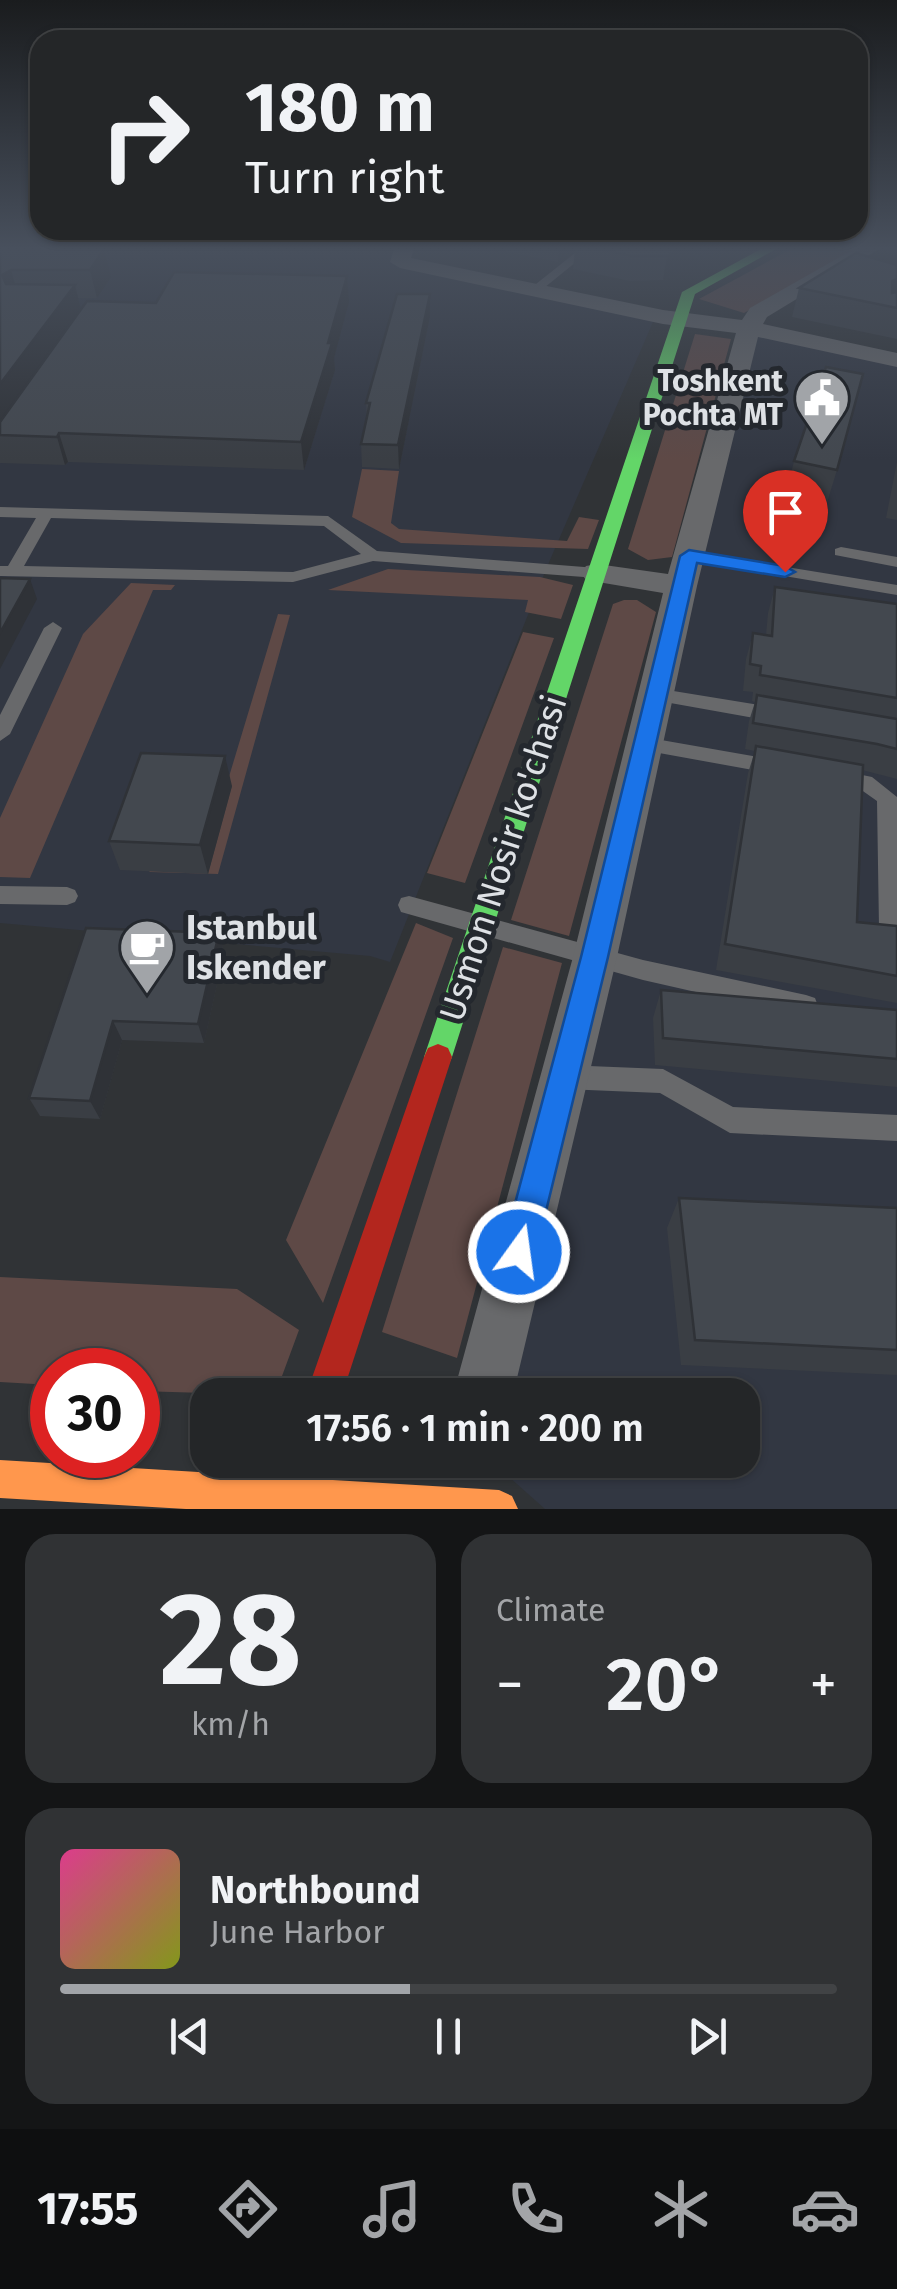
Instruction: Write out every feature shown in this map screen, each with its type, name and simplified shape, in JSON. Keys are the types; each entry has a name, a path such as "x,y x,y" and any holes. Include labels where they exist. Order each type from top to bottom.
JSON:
{"street":[{"path":"487,1378 595,957 685,571 754,319"},
{"path":"682,320 749,328 897,360"},
{"name":"Usmon Nosir ko'chasi","path":"330,1378 682,320"},
{"path":"597,573 685,571"},
{"path":"0,1479 257,1478 499,1509"},
{"path":"511,1478 546,1509"}],"lane":[{"path":"0,512 328,522 373,556"},
{"path":"6,571 46,514"},
{"path":"840,552 897,562"},
{"path":"6,571 293,578 373,556 597,573"},
{"path":"685,571 897,590"},
{"path":"0,734 53,628"},
{"path":"655,694 805,720"},
{"path":"644,744 865,782 887,798 891,928"},
{"path":"0,895 67,896"},
{"path":"409,905 595,957 839,1011"},
{"path":"564,1077 663,1081 730,1120 897,1128"}],"shaded area":[{"path":"0,319 654,319 547,567 390,962 370,956 0,923"},
{"path":"749,328 897,360 897,1509 545,1509 510,1478 760,1478 760,1378 487,1378"},
{"path":"695,334 731,339 672,557 648,560 628,549"},
{"path":"362,469 399,471 391,523 399,529 567,541 579,517 599,520 588,549 401,543 352,517"},
{"path":"388,569 540,577 573,585 561,619 525,612 528,600 328,590"},
{"path":"131,583 175,585 171,590 153,590 30,878 0,877 0,818 83,634"},
{"path":"637,600 656,612 569,936 511,920 613,604"},
{"path":"278,614 290,615 218,874 150,872 141,863 203,863"},
{"path":"523,632 554,638 465,883 427,873"},
{"path":"416,923 453,938 323,1303 286,1240"},
{"path":"503,947 562,963 457,1358 382,1332"},
{"path":"0,1277 237,1289 299,1330 281,1378 190,1378 190,1393 160,1392 160,1348 30,1348 30,1384 0,1382"}],"building":[{"path":"0,319 49,319 0,384"},
{"path":"74,319 335,319 328,343 332,343 301,442 59,433 57,437 0,435 0,422"},
{"path":"390,319 425,319 398,445 361,444 370,403 366,403"},
{"path":"826,367 863,374 837,470 794,461"},
{"path":"0,578 30,579 0,633"},
{"path":"775,587 897,604 897,698 760,675 761,666 750,664 753,633 772,636"},
{"path":"757,695 897,719 897,749 753,723"},
{"path":"756,746 863,765 857,922 897,926 897,976 725,944"},
{"path":"141,753 225,756 200,845 109,841"},
{"name":"Istanbul Iskender","path":"86,928 219,933 198,1024 113,1021 90,1101 29,1098"},
{"path":"661,990 897,1010 897,1059 663,1038"},
{"path":"679,1198 897,1208 897,1350 695,1340"}],"traffic: fast":[{"path":"438,1057 680,319"}],"traffic: slow":[{"path":"0,1479 499,1509"}],"traffic: jam":[{"path":"330,1378 438,1057"}],"place":[{"name":"Toshkent Pochta MT","path":"822,447"},
{"name":"Istanbul Iskender","path":"147,996"}],"route":[{"path":"519,1252 595,957 689,556 785,572"}]}
